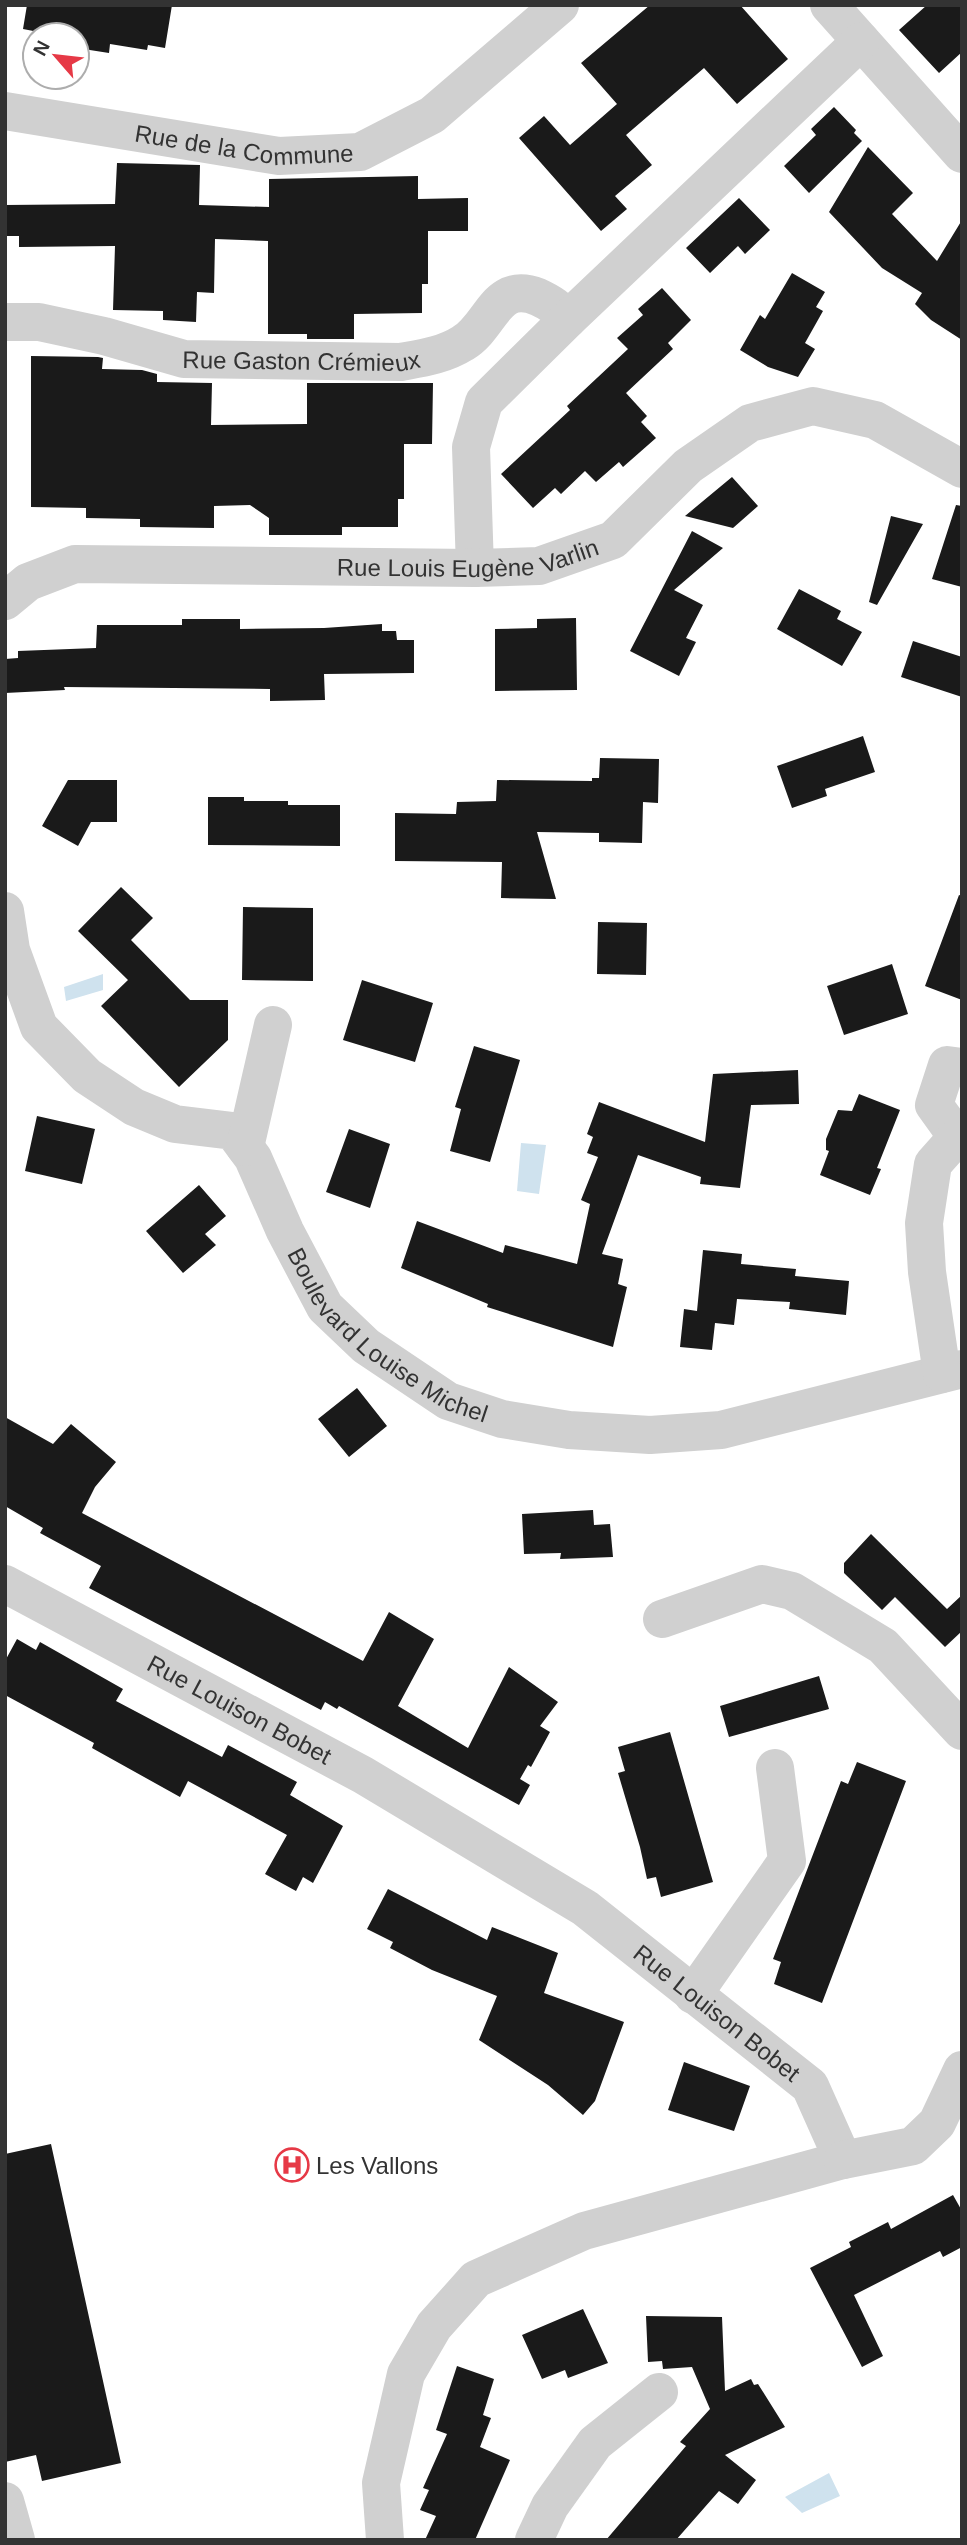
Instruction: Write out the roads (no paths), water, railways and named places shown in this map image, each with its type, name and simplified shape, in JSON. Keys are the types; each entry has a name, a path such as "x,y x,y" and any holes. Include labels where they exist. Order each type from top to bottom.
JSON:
{"street":[{"name":"Rue de la Commune","path":"5,111 279,156 360,152 432,116 560,5"},
{"path":"829,5 962,154"},
{"path":"475,568 471,447 484,402 861,41"},
{"name":"Rue Gaston Crémieux","path":"5,322 40,322 104,336 184,359 401,362 434,356 465,342 505,296 524,292 556,305 568,319"},
{"name":"Rue Louis Eugène Varlin","path":"5,601 28,582 75,564 475,568 539,566 614,540 688,467 750,423 813,407 875,420 962,469"},
{"name":"Boulevard Louise Michel","path":"5,911 11,950 39,1027 87,1076 134,1107 175,1124 233,1131 253,1158 285,1231 325,1307 366,1346 448,1401 491,1415 569,1430 650,1435 721,1430 952,1372"},
{"path":"245,1147 273,1024"},
{"path":"952,1372 928,1272 924,1223 933,1164 959,1136 934,1105 947,1065 962,1067"},
{"name":"Rue Louison Bobet","path":"5,1584 363,1775 585,1908 810,2086 843,2160"},
{"path":"662,1619 762,1584 792,1591 884,1646 962,1731"},
{"path":"693,1995 787,1861 775,1768"},
{"path":"385,2540 381,2483 406,2374 434,2326 476,2279 584,2231 843,2160 913,2146 937,2123 962,2070"},
{"path":"534,2540 550,2506 595,2443 659,2392"},
{"path":"5,2501 16,2540"}],"water":[{"path":"103,974 103,990 66,1001 64,987"},
{"path":"521,1143 546,1145 539,1194 517,1191"},
{"path":"829,2473 840,2496 802,2513 785,2497"}],"place":[{"name":"Les Vallons","path":"292,2165"}]}
